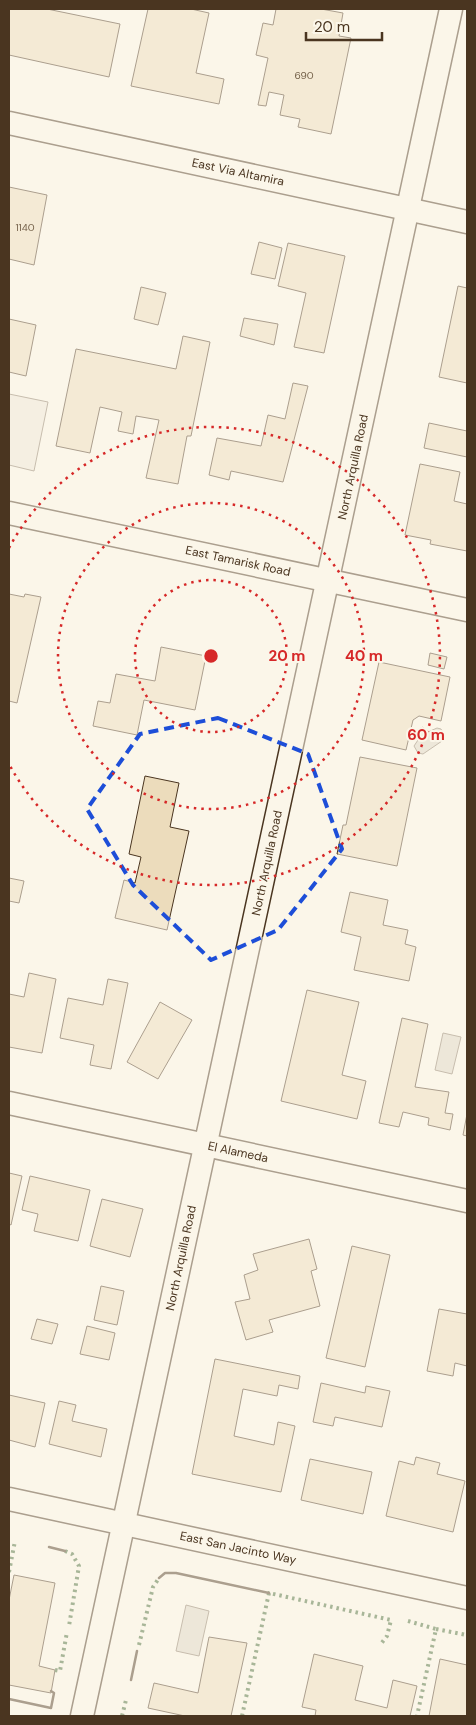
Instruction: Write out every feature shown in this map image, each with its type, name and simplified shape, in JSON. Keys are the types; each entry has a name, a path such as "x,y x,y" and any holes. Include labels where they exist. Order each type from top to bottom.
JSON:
{"street":[{"name":"North Arquilla Road","path":"82,1716 450,9"},
{"name":"East Via Altamira","path":"9,123 467,222"},
{"name":"East Tamarisk Road","path":"9,513 467,610"},
{"name":"El Alameda","path":"9,1103 467,1201"},
{"name":"East San Jacinto Way","path":"9,1499 467,1598"}],"highlighted area":[{"path":"218,718 308,754 342,849 278,930 211,960 133,885 87,809 140,734"}],"shaded area":[{"path":"9,394 48,402 34,471 9,465"},
{"path":"423,727 428,732 437,728 441,729 444,735 442,741 423,754 418,753 414,746 420,737 417,730"},
{"path":"443,1033 461,1037 452,1074 435,1070"},
{"path":"186,1605 209,1611 199,1656 176,1651"}],"building":[{"path":"9,9 47,9 120,24 109,77 9,55"},
{"path":"148,9 191,9 209,13 196,73 224,79 219,104 131,86"},
{"path":"276,9 321,9 343,13 339,36 351,38 331,134 298,127 300,119 280,115 284,95 269,92 266,106 258,105 268,58 256,55 263,23 273,25"},
{"path":"9,187 47,195 34,265 9,259"},
{"path":"259,242 282,248 275,279 251,274"},
{"path":"288,243 345,256 324,353 294,347 306,293 278,286"},
{"path":"458,286 467,288 467,383 439,377"},
{"path":"141,287 166,293 158,325 134,319"},
{"path":"244,318 278,324 274,345 240,336"},
{"path":"9,319 36,325 26,376 9,372"},
{"path":"183,336 210,342 191,436 187,436 178,484 146,478 159,420 136,416 133,434 118,431 122,412 100,407 90,453 56,446 76,349 176,369"},
{"path":"293,383 308,386 283,482 231,471 229,480 209,475 217,438 261,446 268,415 285,419"},
{"path":"429,423 467,431 467,457 424,448"},
{"path":"420,464 460,472 454,501 467,504 467,551 430,544 431,540 405,535"},
{"path":"9,594 24,597 25,594 41,597 17,703 9,701"},
{"path":"161,647 206,656 195,710 144,700 137,735 93,726 98,701 110,703 116,674 155,681"},
{"path":"430,653 447,657 444,669 428,665"},
{"path":"379,662 450,677 441,721 419,716 413,720 406,750 362,740"},
{"path":"360,757 417,768 397,866 337,854 343,825 346,825"},
{"path":"145,776 179,783 170,827 189,831 167,930 115,918 124,880 135,883 141,857 129,854"},
{"path":"9,878 24,881 19,903 9,901"},
{"path":"350,892 388,900 383,925 408,930 405,944 416,947 409,981 354,970 361,937 341,932"},
{"path":"29,973 56,979 42,1053 9,1047 9,994 24,997"},
{"path":"108,979 128,983 111,1069 90,1065 94,1045 60,1038 68,998 103,1005"},
{"path":"307,990 359,1002 342,1075 366,1081 357,1119 281,1101"},
{"path":"160,1002 192,1020 158,1079 127,1062"},
{"path":"402,1018 428,1024 415,1087 449,1092 445,1113 453,1114 450,1130 428,1125 429,1118 403,1112 399,1127 379,1123"},
{"path":"467,1114 467,1136 463,1135"},
{"path":"9,1173 22,1176 11,1225 9,1224"},
{"path":"30,1176 90,1190 78,1241 34,1231 38,1214 22,1210"},
{"path":"102,1199 143,1209 130,1257 90,1246"},
{"path":"309,1239 317,1269 311,1271 320,1306 269,1320 273,1332 246,1340 235,1302 250,1299 244,1275 258,1270 253,1254"},
{"path":"352,1246 390,1255 365,1367 326,1358"},
{"path":"101,1286 124,1291 117,1325 94,1320"},
{"path":"439,1309 467,1314 467,1366 455,1363 453,1376 427,1371"},
{"path":"37,1319 58,1324 52,1344 31,1339"},
{"path":"87,1326 115,1333 109,1360 80,1354"},
{"path":"215,1359 300,1376 298,1389 279,1385 277,1396 243,1389 234,1436 274,1445 278,1422 295,1426 281,1492 192,1474"},
{"path":"321,1383 365,1393 366,1386 390,1391 382,1427 335,1417 333,1426 313,1422"},
{"path":"9,1395 45,1403 35,1447 9,1440"},
{"path":"59,1401 76,1405 72,1421 107,1429 101,1457 49,1444"},
{"path":"416,1457 440,1463 437,1474 465,1481 453,1532 386,1516 399,1461 414,1465"},
{"path":"310,1459 372,1472 363,1514 301,1500"},
{"path":"14,1575 55,1583 39,1666 55,1670 51,1693 9,1685 9,1600"},
{"path":"209,1637 247,1643 231,1716 185,1716 148,1708 154,1683 198,1693"},
{"path":"314,1654 363,1666 355,1700 387,1708 393,1680 417,1686 410,1716 315,1716 316,1710 302,1707"},
{"path":"440,1659 467,1665 467,1716 429,1716"}],"hedge":[{"path":"9,1572 15,1541"},
{"path":"65,1551 72,1554 79,1566 69,1626"},
{"path":"139,1645 153,1587 159,1578"},
{"path":"242,1716 269,1593 391,1620 387,1636 380,1645"},
{"path":"408,1621 436,1629 417,1716"},
{"path":"436,1629 467,1635"},
{"path":"55,1670 60,1671 67,1632"},
{"path":"122,1716 126,1700"}],"wall":[{"path":"49,1547 65,1551"},
{"path":"159,1578 165,1573 176,1573 269,1593"},
{"path":"131,1680 137,1651"},
{"path":"9,1699 51,1708 54,1693 51,1691"}]}
